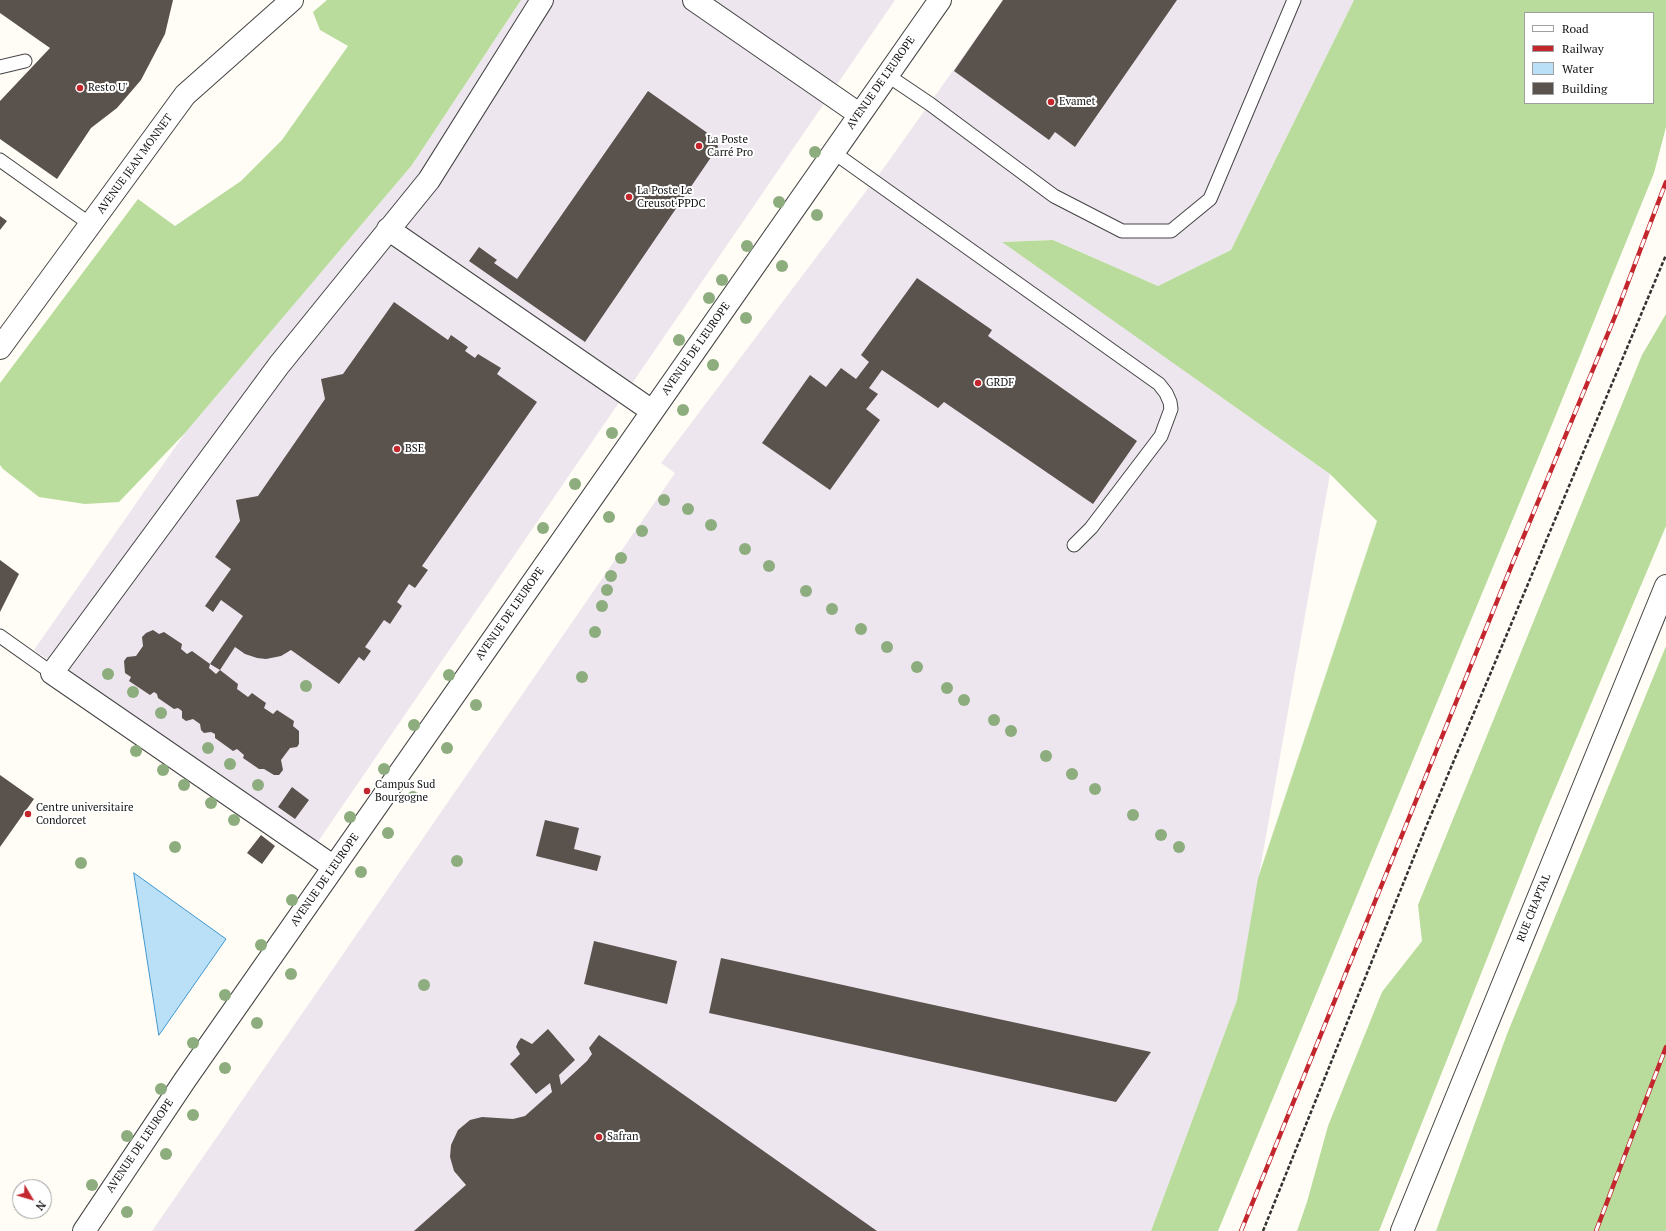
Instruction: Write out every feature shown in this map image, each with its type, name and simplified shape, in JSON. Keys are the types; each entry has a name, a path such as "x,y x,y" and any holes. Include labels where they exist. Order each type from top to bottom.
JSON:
{"street":[{"name":"AVENUE JEAN MONNET","path":"0,348 186,95 292,0"},
{"path":"334,867 52,673 279,365 429,180 542,0"},
{"path":"694,0 859,114"},
{"name":"AVENUE DE L'EUROPE","path":"84,1231 185,1080 940,0"},
{"path":"388,229 652,411"},
{"name":"RUE CHAPTAL","path":"1402,1231 1666,586"}],"lane":[{"path":"887,75 930,104 1054,196 1122,231 1171,231 1210,199 1294,0"},
{"path":"0,67 25,61"},
{"path":"833,152 1159,384 1166,393 1171,409 1161,436 1091,528 1074,545"},
{"path":"0,160 90,224"},
{"path":"0,636 52,673"}],"path":[{"path":"1263,1231 1426,827 1666,255"}],"shaded area":[{"path":"521,0 895,0 317,843 34,650 185,433 412,165"},
{"name":"Safran","path":"1003,0 1354,0 1231,250 1158,286 1053,240 1003,242 1330,474 1237,1000 1151,1231 152,1231 675,473 661,463 888,162"}],"green space":[{"path":"327,0 521,0 412,165 185,433 119,502 85,504 39,497 0,465 0,383 138,199 175,226 241,181 282,140 348,46 320,30 313,12"},
{"path":"1354,0 1666,0 1666,127 1654,173 1553,422 1218,1231 1151,1231 1237,1000 1258,878 1377,521 1330,474 1002,242 1053,240 1158,286 1231,250"},
{"path":"1666,314 1666,526 1540,825 1379,1231 1297,1231 1307,1202 1328,1126 1382,992 1422,941 1418,905 1642,355"},
{"path":"1666,646 1666,1231 1436,1231 1507,1034"}],"water":[{"path":"134,873 226,939 159,1035"}],"building":[{"name":"Resto U'","path":"0,0 173,0 165,34 141,80 117,108 91,128 57,179 0,139 0,101 50,48 0,13"},
{"name":"Evamet","path":"1003,0 1177,0 1075,147 1055,132 1049,140 954,71"},
{"name":"La Poste Le Creusot PPDC","path":"648,91 716,139 718,147 585,342 469,261 479,247 497,260 494,263 517,279"},
{"path":"0,216 7,221 0,230"},
{"name":"GRDF","path":"917,278 992,330 988,336 1137,441 1093,504 944,402 938,408 882,370 869,388 878,394 866,409 880,420 830,490 762,443 810,375 826,387 841,368 856,379 869,362 861,355"},
{"name":"BSE","path":"394,302 448,340 451,335 468,347 465,351 475,358 478,354 501,368 497,374 537,402 422,566 428,570 415,588 409,584 397,602 402,606 390,624 384,620 365,647 371,651 364,661 359,657 339,684 291,650 281,656 266,659 245,654 235,647 220,670 210,664 243,616 221,600 213,612 205,606 231,569 215,557 240,521 236,500 258,496 325,399 321,379 343,374"},
{"path":"0,560 19,574 0,612"},
{"path":"153,630 159,634 164,632 182,644 181,649 187,654 192,651 210,664 209,668 216,674 220,670 238,684 237,689 248,697 252,693 266,703 264,708 273,714 277,710 294,721 293,726 299,731 299,744 297,747 290,748 281,760 283,770 279,775 274,775 264,769 259,769 243,758 244,755 237,749 233,751 215,738 215,734 211,732 204,733 201,730 200,724 193,719 186,721 182,718 182,711 178,708 174,709 158,698 157,694 154,692 150,695 129,681 131,677 125,673 124,661 127,657 136,656 143,646 142,637 146,633"},
{"path":"0,775 34,799 0,847"},
{"path":"292,787 309,800 295,819 278,807"},
{"path":"545,820 579,828 574,849 601,856 597,871 536,856"},
{"path":"261,835 275,846 262,864 247,853"},
{"path":"594,941 677,961 667,1004 584,984"},
{"path":"721,958 1151,1052 1116,1102 709,1013"},
{"name":"Safran","path":"548,1029 575,1060 559,1075 561,1085 587,1061 592,1054 589,1048 599,1035 877,1231 414,1231 466,1185 454,1171 450,1157 451,1145 458,1130 470,1120 482,1117 513,1119 525,1116 552,1092 550,1083 536,1094 510,1064 520,1054 516,1047 521,1038 532,1044"}],"railway":[{"path":"1241,1231 1513,562 1616,314 1666,182"},
{"path":"1596,1231 1666,1047"}],"place":[{"name":"Resto U'","path":"80,88"},
{"name":"Evamet","path":"1051,102"},
{"name":"La Poste Carré Pro","path":"699,146"},
{"name":"La Poste Le Creusot PPDC","path":"629,197"},
{"name":"GRDF","path":"978,383"},
{"name":"BSE","path":"397,449"},
{"name":"Campus Sud Bourgogne","path":"367,791"},
{"name":"Centre universitaire Condorcet","path":"28,814"},
{"name":"Safran","path":"599,1137"}]}
